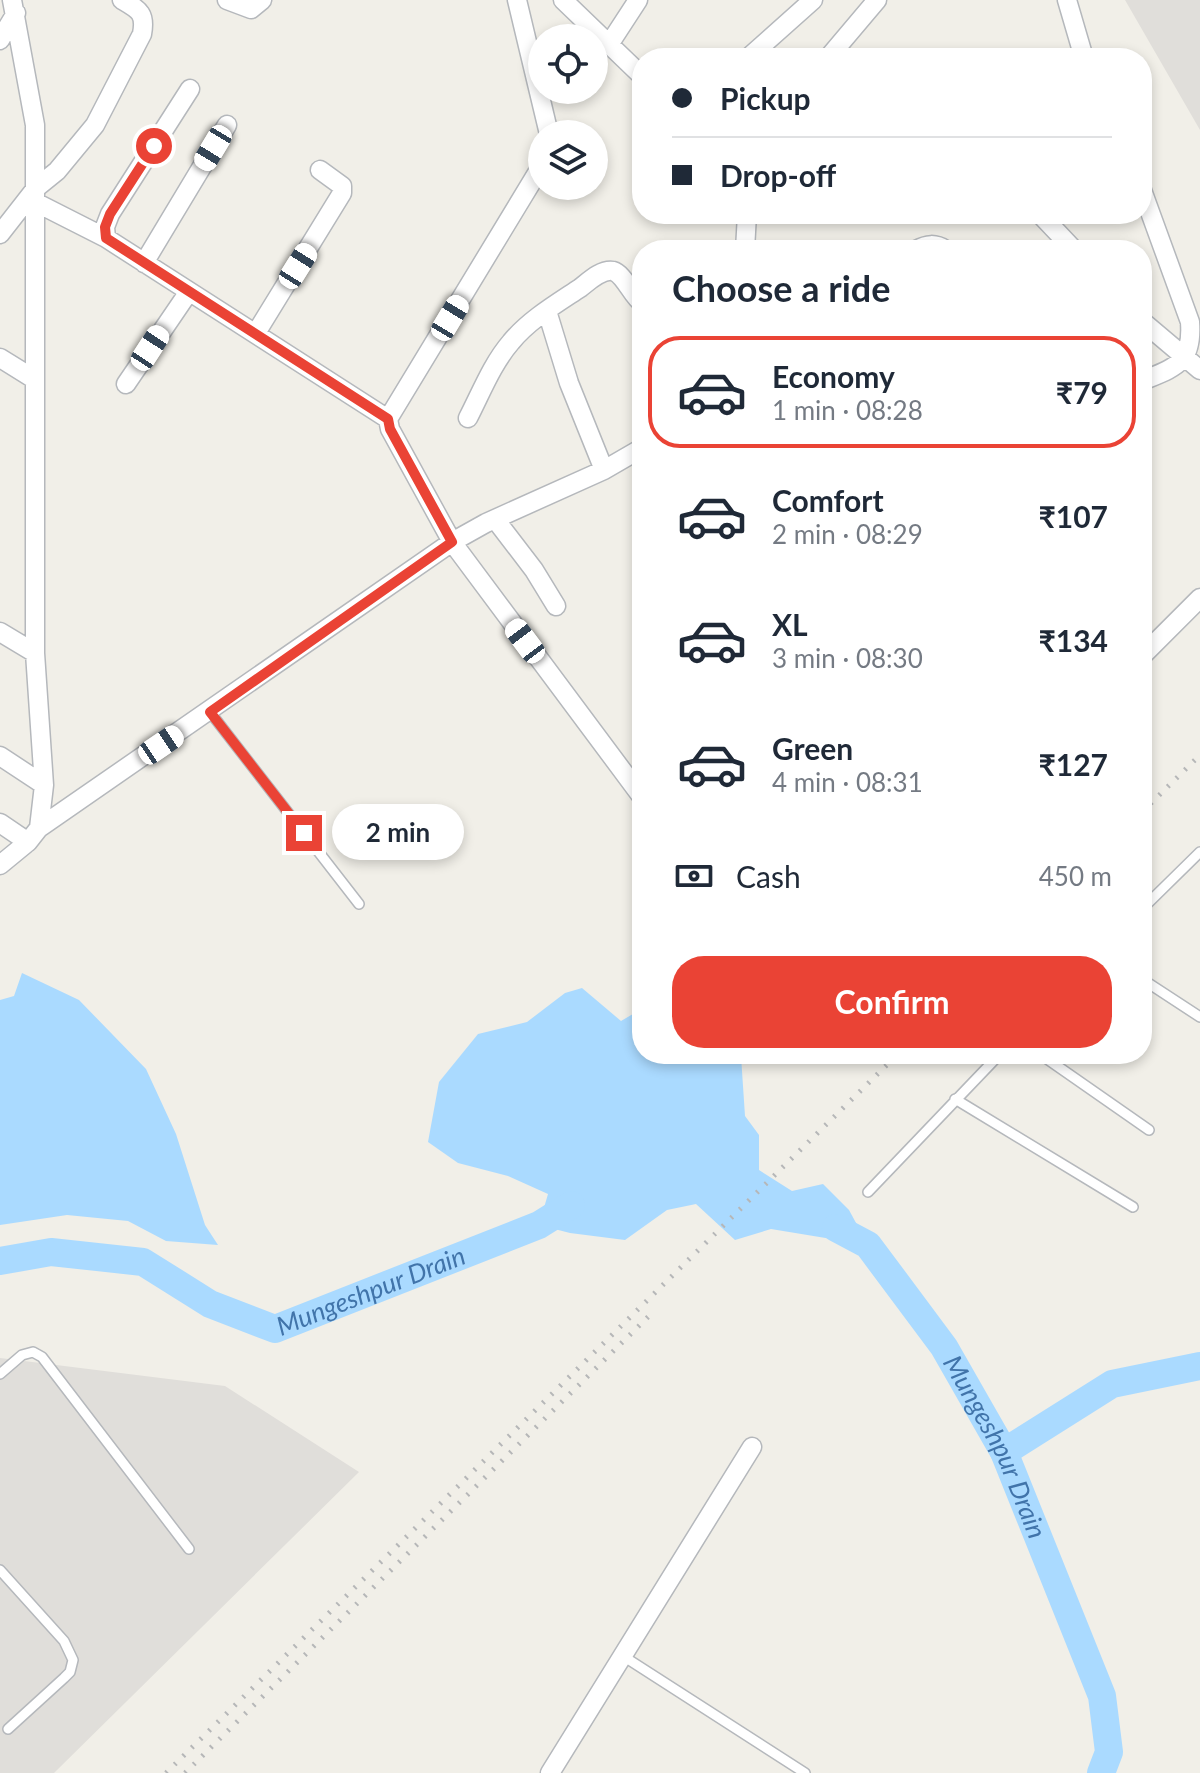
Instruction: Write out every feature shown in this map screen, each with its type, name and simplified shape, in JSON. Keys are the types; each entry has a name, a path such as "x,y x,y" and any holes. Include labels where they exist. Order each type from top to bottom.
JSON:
{"street":[{"path":"0,234 95,125 142,34 144,21 140,12 122,0"},
{"path":"227,0 251,9 262,0"},
{"path":"517,0 546,120"},
{"path":"563,0 632,66"},
{"path":"610,43 638,0"},
{"path":"759,48 813,0"},
{"path":"836,48 877,0"},
{"path":"1067,0 1077,48"},
{"path":"14,6 35,125 35,653 44,785 34,835"},
{"path":"0,40 14,6"},
{"path":"106,238 105,227 110,214 190,89"},
{"path":"144,263 227,125"},
{"path":"256,333 342,193 342,186 320,170"},
{"path":"528,188 388,419 390,429 452,542 632,784"},
{"path":"36,195 388,419"},
{"path":"1152,218 1190,322 1193,364"},
{"path":"1049,224 1065,240"},
{"path":"468,418 497,362 512,341 547,311 599,274 610,271 618,274 632,295"},
{"path":"126,384 188,293"},
{"path":"547,311 569,383 604,470"},
{"path":"1152,329 1193,364"},
{"path":"0,358 34,379"},
{"path":"1152,377 1193,364"},
{"path":"0,865 34,835 452,542 495,519 632,458"},
{"path":"495,519 534,570 556,606"},
{"path":"1152,646 1200,598"},
{"path":"0,632 35,653"},
{"path":"0,756 44,785"},
{"path":"0,823 34,835"},
{"path":"550,1773 752,1447"}],"lane":[{"path":"210,712 359,904"},
{"path":"1152,899 1200,852"},
{"path":"1152,986 1200,1017"},
{"path":"868,1192 990,1064"},
{"path":"1054,1064 1149,1130"},
{"path":"955,1099 1133,1207"},
{"path":"0,1374 22,1355 33,1352 42,1357 189,1549"},
{"path":"0,1570 64,1641 73,1660 70,1672 8,1729"},
{"path":"623,1656 805,1773"}],"shaded area":[{"path":"1125,0 1200,0 1200,130"},
{"path":"0,1358 225,1386 359,1472 54,1773 0,1773"}],"water":[{"path":"22,973 79,1000 146,1069 176,1134 205,1225 218,1245 166,1241 128,1221 67,1215 0,1225 0,1000 14,996"},
{"path":"582,988 621,1021 632,1015 632,1064 742,1064 745,1116 759,1135 759,1170 792,1191 823,1184 849,1210 868,1245 771,1229 735,1240 696,1204 667,1210 625,1240 570,1233 539,1225 548,1194 508,1176 458,1163 428,1142 439,1082 478,1034 527,1022 565,993"}],"waterway":[{"name":"Mungeshpur Drain","path":"0,1261 51,1252 143,1262 210,1304 275,1329 539,1225 571,1205"},
{"name":"Mungeshpur Drain","path":"836,1228 868,1245 944,1347 1004,1452 1102,1696 1109,1752 1101,1773"},
{"path":"1004,1452 1112,1384 1200,1366"}],"railway":[{"path":"1152,802 1200,755"},
{"path":"166,1773 888,1064"},
{"path":"185,1773 652,1313"}],"route":[{"path":"154,146 110,214 105,227 106,238 388,419 390,429 452,542 210,712 304,833"}]}
